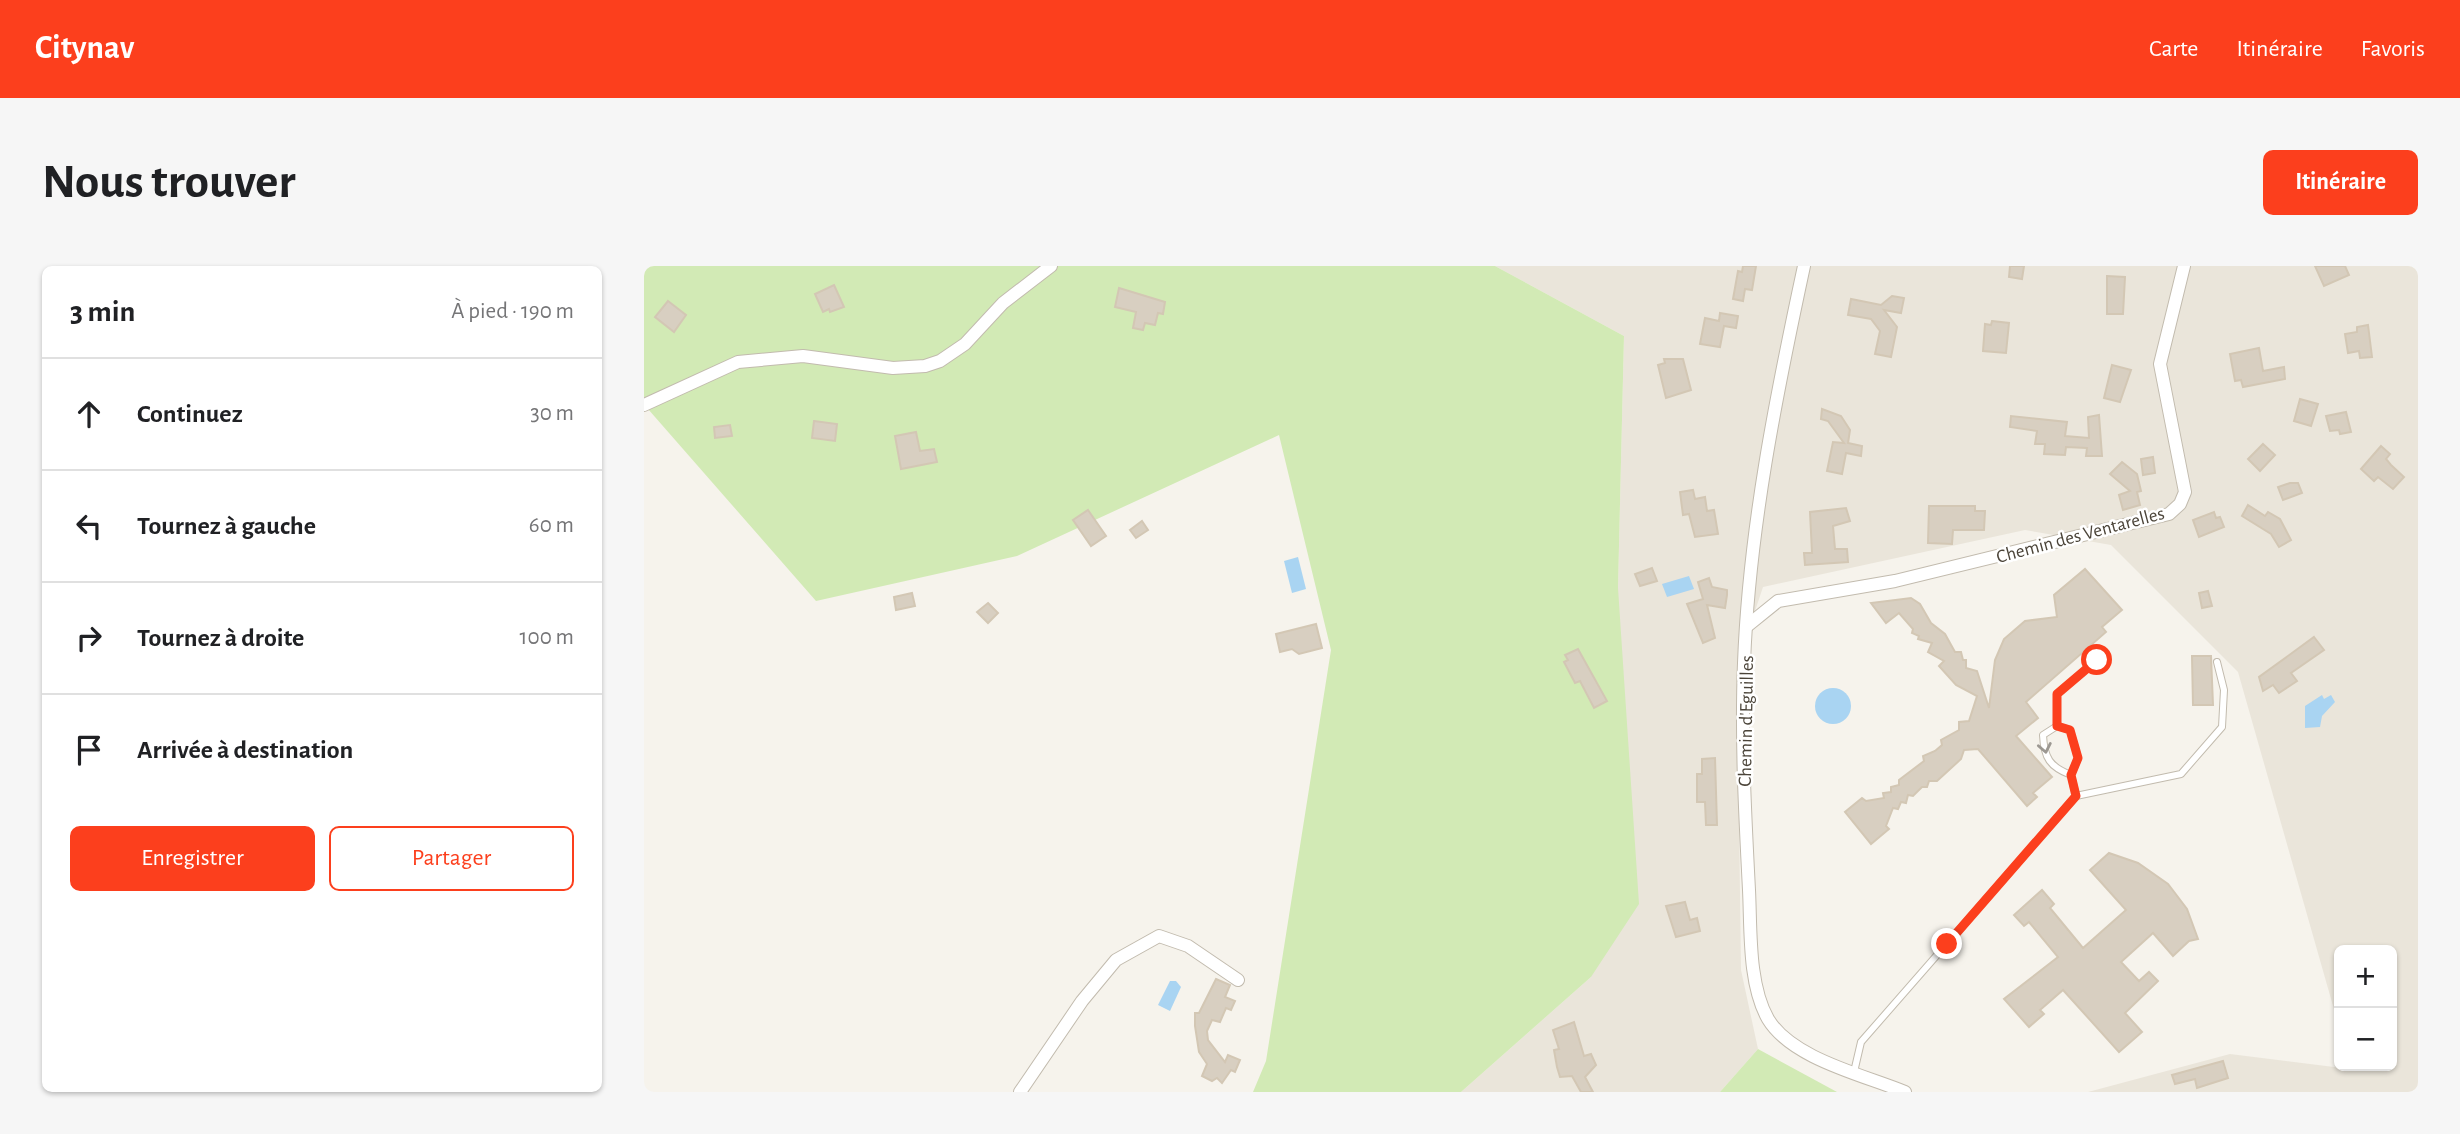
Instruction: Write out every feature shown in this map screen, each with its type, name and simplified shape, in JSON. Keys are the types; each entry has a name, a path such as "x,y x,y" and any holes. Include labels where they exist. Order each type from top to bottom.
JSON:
{"street":[{"path":"644,405 738,362 803,356 893,368 925,366 940,361 965,344 1003,303 1051,266"},
{"name":"Chemin d'Eguilles","path":"1804,266 1782,366 1753,559 1747,626 1744,802 1757,987 1767,1018 1783,1040 1854,1072 1878,1086 1905,1092"},
{"name":"Chemin des Ventarelles","path":"1747,626 1777,601 1895,581 2169,514 2180,504 2185,492 2160,364 2184,266"},
{"path":"1020,1092 1082,1001 1116,960 1159,936 1188,946 1238,980"}],"lane":[{"path":"2057,726 2057,694 2097,660"},
{"path":"1854,1072 1861,1042 2076,796 2181,774 2222,727 2224,690 2217,662"},
{"path":"2071,775 2054,768 2044,754 2043,735 2057,726 2070,730 2078,758 2071,775 2076,796"}],"shaded area":[{"path":"1495,266 2418,266 2418,1092 2088,1092 2230,1054 2334,1067 2334,1071 2397,1071 2397,945 2334,945 2334,1009 2238,672 2111,545 2025,530 1763,587 1737,665 1741,970 1758,1049 1720,1092 1461,1092 1591,977 1618,588 1624,336"}],"green space":[{"path":"644,266 1495,266 1624,336 1618,588 1639,904 1591,977 1461,1092 1253,1092 1266,1061 1331,650 1279,435 1017,556 816,601 648,409 644,410"},
{"path":"1758,1049 1837,1092 1720,1092"}],"water":[{"path":"1298,557 1306,589 1292,593 1284,561"},
{"path":"1689,576 1694,589 1667,597 1662,584"},
{"path":"1833,688 1846,693 1851,706 1846,719 1833,724 1820,719 1815,706 1820,693"},
{"path":"2322,695 2324,699 2331,695 2335,702 2322,716 2320,727 2305,728 2305,706"},
{"path":"1170,981 1176,981 1181,987 1170,1011 1158,1005"}],"building":[{"path":"1743,266 1756,266 1752,290 1745,289 1743,301 1733,299 1738,271 1742,272"},
{"path":"2010,266 2024,266 2022,279 2009,277"},
{"path":"2315,266 2345,266 2349,275 2324,286"},
{"path":"2107,276 2125,277 2123,314 2107,314"},
{"path":"834,285 844,307 823,312 815,294"},
{"path":"1119,288 1165,302 1163,314 1158,313 1155,325 1145,323 1143,330 1133,328 1136,312 1115,307"},
{"path":"1892,296 1904,298 1901,313 1884,310 1897,327 1891,357 1875,354 1880,331 1871,319 1848,315 1851,299 1881,305"},
{"path":"668,301 686,315 674,332 655,317"},
{"path":"1720,313 1738,316 1736,328 1724,326 1720,347 1700,344 1705,318 1719,321"},
{"path":"1992,321 2009,323 2006,353 1983,351 1985,324 1991,325"},
{"path":"2368,325 2372,357 2360,358 2359,351 2348,353 2345,334 2357,332 2357,327"},
{"path":"2259,348 2263,371 2284,367 2285,379 2243,387 2241,380 2235,381 2230,354"},
{"path":"1664,359 1683,359 1691,390 1666,398 1658,365 1665,363"},
{"path":"2112,365 2131,370 2120,402 2104,398"},
{"path":"2300,399 2318,404 2311,426 2294,421"},
{"path":"1822,409 1841,416 1850,430 1848,443 1862,446 1861,456 1846,453 1842,474 1827,471 1833,442 1844,443 1828,421 1821,419"},
{"path":"2346,412 2351,432 2340,434 2339,430 2330,431 2326,416"},
{"path":"2099,415 2102,456 2086,456 2087,448 2066,447 2065,455 2044,454 2045,444 2035,444 2037,431 2010,427 2011,416 2067,422 2065,436 2089,438 2088,417"},
{"path":"814,421 837,424 835,441 812,438"},
{"path":"730,425 732,436 715,438 714,427"},
{"path":"916,432 920,451 934,449 937,462 901,469 895,436"},
{"path":"2263,444 2275,455 2260,471 2248,459"},
{"path":"2381,446 2390,454 2386,459 2404,477 2393,489 2378,477 2374,481 2361,469"},
{"path":"2153,457 2155,473 2143,475 2141,459"},
{"path":"2122,462 2137,474 2141,491 2137,492 2140,505 2123,510 2119,495 2130,491 2110,474"},
{"path":"2298,483 2302,493 2283,500 2278,487"},
{"path":"1693,490 1695,499 1705,497 1707,511 1714,510 1718,534 1695,537 1689,514 1683,515 1680,492"},
{"path":"2248,505 2265,516 2268,512 2280,519 2291,540 2279,547 2271,534 2242,516"},
{"path":"1929,506 1975,506 1975,511 1985,511 1984,530 1953,530 1952,544 1928,543"},
{"path":"1846,508 1850,521 1833,526 1835,549 1847,549 1848,562 1805,565 1804,553 1812,553 1810,512"},
{"path":"1088,510 1106,536 1091,546 1073,520"},
{"path":"2214,512 2216,518 2220,517 2224,527 2199,537 2193,520"},
{"path":"1142,521 1148,530 1136,538 1130,530"},
{"path":"1652,568 1657,581 1640,586 1635,574"},
{"path":"2085,569 2122,610 2102,627 2106,632 2026,702 2038,718 2016,736 2052,777 2033,793 2037,797 2027,806 1978,749 1964,750 1961,759 1937,781 1929,781 1927,787 1922,787 1913,796 1908,795 1906,803 1901,802 1898,809 1893,808 1886,826 1889,829 1871,844 1845,812 1862,798 1866,801 1884,798 1883,793 1891,792 1891,787 1899,785 1899,780 1924,761 1923,756 1935,751 1942,745 1941,740 1959,730 1959,722 1969,721 1977,696 1956,685 1939,666 1944,661 1928,652 1932,643 1918,639 1919,636 1912,633 1913,629 1899,613 1886,623 1871,603 1911,598 1920,604 1931,623 1945,634 1955,652 1961,652 1963,660 1966,660 1966,668 1977,671 1989,708 1995,660 2004,639 2025,621 2057,617 2054,595"},
{"path":"1709,578 1712,587 1727,590 1727,595 1725,608 1707,605 1715,638 1703,643 1687,604 1703,599 1698,582"},
{"path":"2208,591 2212,606 2202,608 2199,593"},
{"path":"912,593 915,606 896,610 894,597"},
{"path":"988,603 998,613 988,623 977,612"},
{"path":"1316,624 1322,648 1299,654 1292,649 1280,652 1276,634"},
{"path":"2314,637 2324,650 2291,673 2297,681 2279,693 2273,685 2263,691 2259,677"},
{"path":"1578,649 1607,701 1594,708 1580,681 1575,683 1564,662 1568,660 1565,655"},
{"path":"2192,656 2211,656 2213,705 2193,705"},
{"path":"1715,758 1717,825 1706,825 1705,802 1697,802 1697,774 1702,774 1702,759"},
{"path":"2109,853 2138,863 2168,884 2187,909 2198,939 2189,941 2173,956 2153,933 2121,962 2139,981 2149,972 2158,981 2125,1013 2142,1032 2119,1052 2063,990 2040,1010 2044,1014 2029,1027 2004,999 2058,957 2029,922 2024,926 2014,915 2042,890 2054,904 2050,908 2083,948 2126,910 2090,870"},
{"path":"1685,902 1690,920 1697,918 1700,931 1676,937 1666,906"},
{"path":"1216,979 1230,985 1225,997 1235,1001 1231,1010 1226,1008 1220,1022 1212,1020 1207,1031 1208,1040 1225,1062 1228,1055 1240,1060 1235,1072 1231,1070 1222,1083 1217,1078 1212,1081 1202,1076 1207,1064 1199,1052 1195,1026 1195,1013 1199,1013"},
{"path":"1574,1022 1584,1056 1591,1054 1596,1065 1585,1077 1593,1092 1581,1092 1572,1076 1560,1077 1557,1067 1554,1050 1559,1049 1553,1030"},
{"path":"2223,1061 2228,1078 2197,1088 2195,1079 2175,1084 2172,1075"}],"route":[{"path":"1947,944 2076,796 2071,775 2078,758 2070,730 2057,726 2057,694 2097,660"}]}
